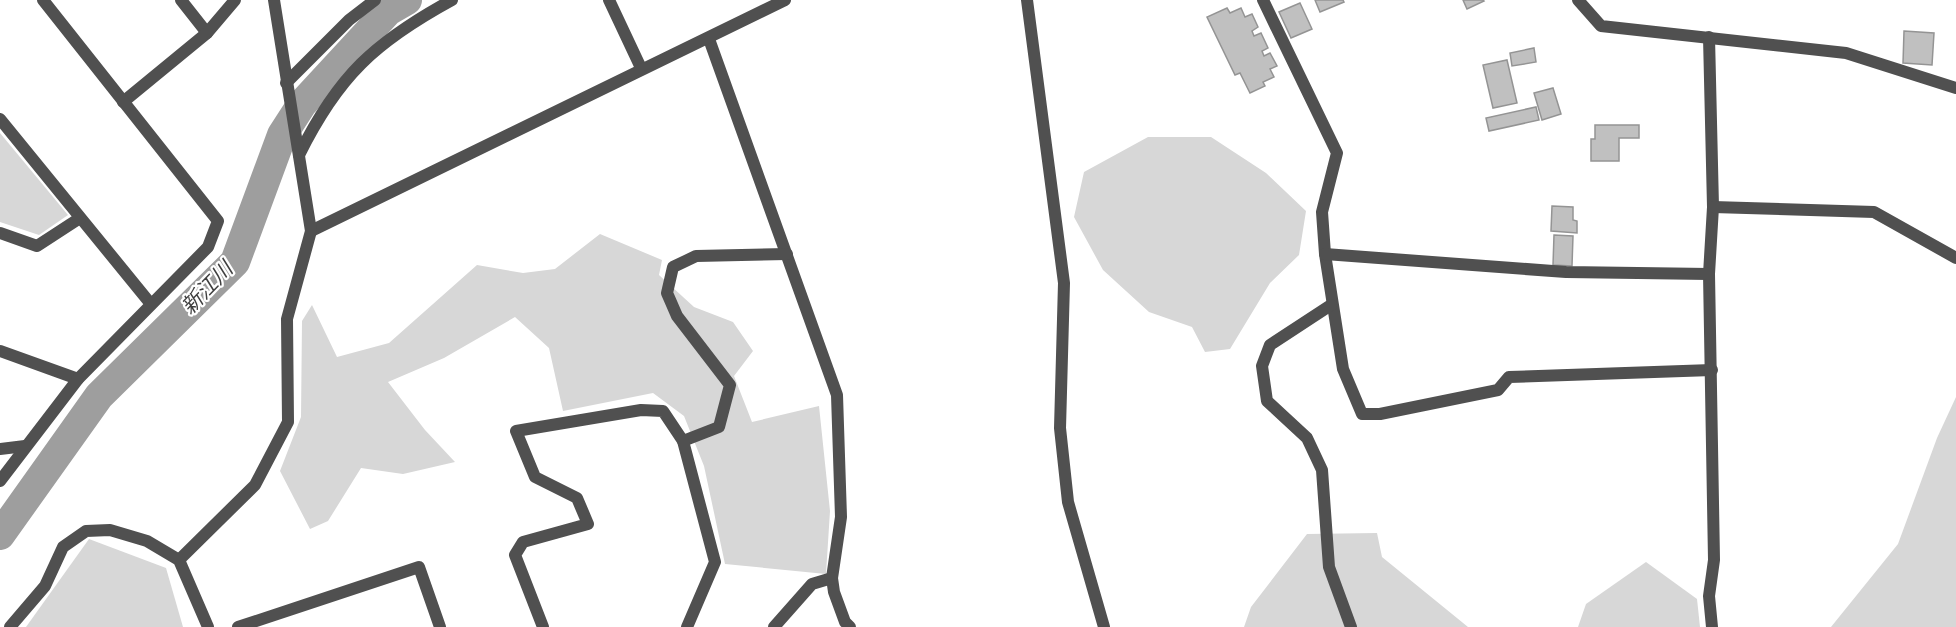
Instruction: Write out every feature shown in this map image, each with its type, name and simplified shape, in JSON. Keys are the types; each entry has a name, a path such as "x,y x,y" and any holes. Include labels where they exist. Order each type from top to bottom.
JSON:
{"street":[{"path":"0,481 78,379 150,303 208,247 218,221 43,0"},
{"path":"181,0 207,33"},
{"path":"123,102 207,33 235,0"},
{"path":"179,560 255,485 288,422 287,319 311,231 274,0"},
{"path":"286,83 349,20 375,0"},
{"path":"299,155 319,114 351,72 407,25 452,0"},
{"path":"609,0 641,69"},
{"path":"311,231 641,69 709,39 784,0"},
{"path":"1027,0 1064,283 1060,428 1068,502 1104,627"},
{"path":"1263,0 1337,153 1322,212 1325,254 1343,369 1362,414 1380,414 1498,390 1509,376 1712,370"},
{"path":"1578,0 1601,26 1846,53 1956,88"},
{"path":"1709,37 1713,207 1709,274 1714,560 1709,596 1712,627"},
{"path":"709,39 837,395 841,517 832,578 834,592 845,622 850,627"},
{"path":"0,119 150,303"},
{"path":"1713,207 1874,212 1956,258"},
{"path":"0,233 37,246 80,218"},
{"path":"683,441 718,428 730,385 677,316 668,293 673,267 696,256 787,254"},
{"path":"1325,254 1566,272 1709,274"},
{"path":"1332,304 1270,345 1262,366 1267,401 1307,438 1322,470 1329,567 1351,627"},
{"path":"0,351 78,379"},
{"path":"543,627 515,555 523,542 588,524 576,498 535,477 516,430 641,410 663,411 683,441 715,562 687,627"},
{"path":"0,450 25,446"},
{"path":"10,627 45,586 63,547 86,531 110,530 147,541 179,560 208,627"},
{"path":"238,627 419,567 440,627"},
{"path":"774,627 812,584 832,578"}],"shaded area":[{"path":"0,133 68,215 39,235 0,222"},
{"path":"1148,137 1211,137 1266,173 1306,211 1299,255 1270,283 1230,349 1205,352 1192,327 1149,312 1103,270 1074,217 1084,172"},
{"path":"600,234 662,260 659,275 694,307 733,322 753,351 734,376 752,422 819,406 830,511 826,574 725,564 704,466 684,416 653,393 563,411 549,348 515,317 444,358 388,382 425,430 455,462 403,474 361,468 328,521 310,529 280,471 301,417 302,321 312,305 337,357 389,343 477,265 523,273 555,269"},
{"path":"1956,397 1956,627 1831,627 1898,544 1937,438"},
{"path":"1377,533 1382,557 1468,627 1244,627 1251,607 1307,534"},
{"path":"89,539 166,568 183,627 26,627"},
{"path":"1646,562 1697,599 1700,627 1578,627 1586,604"}],"building":[{"path":"1315,0 1343,0 1344,2 1320,12"},
{"path":"1463,0 1483,0 1484,1 1467,9"},
{"path":"1300,3 1312,29 1291,38 1279,12"},
{"path":"1227,8 1230,13 1241,8 1245,17 1252,14 1258,27 1252,31 1254,36 1261,33 1268,48 1262,51 1264,56 1270,53 1277,66 1270,69 1274,77 1263,82 1265,86 1250,93 1240,73 1235,75 1207,17"},
{"path":"1904,31 1934,33 1932,65 1903,63"},
{"path":"1534,48 1536,62 1512,66 1510,53"},
{"path":"1507,60 1517,103 1493,108 1483,65"},
{"path":"1553,88 1561,114 1542,120 1534,93"},
{"path":"1536,107 1539,120 1489,131 1486,118"},
{"path":"1595,125 1639,125 1639,138 1619,138 1619,161 1591,161 1591,139 1595,139"},
{"path":"1552,206 1573,207 1573,220 1577,221 1577,233 1551,231"},
{"path":"1554,235 1573,236 1572,266 1553,265"}],"waterway":[{"name":"新江川","path":"0,535 99,396 235,262 282,135 302,104 388,11 407,0"}]}
